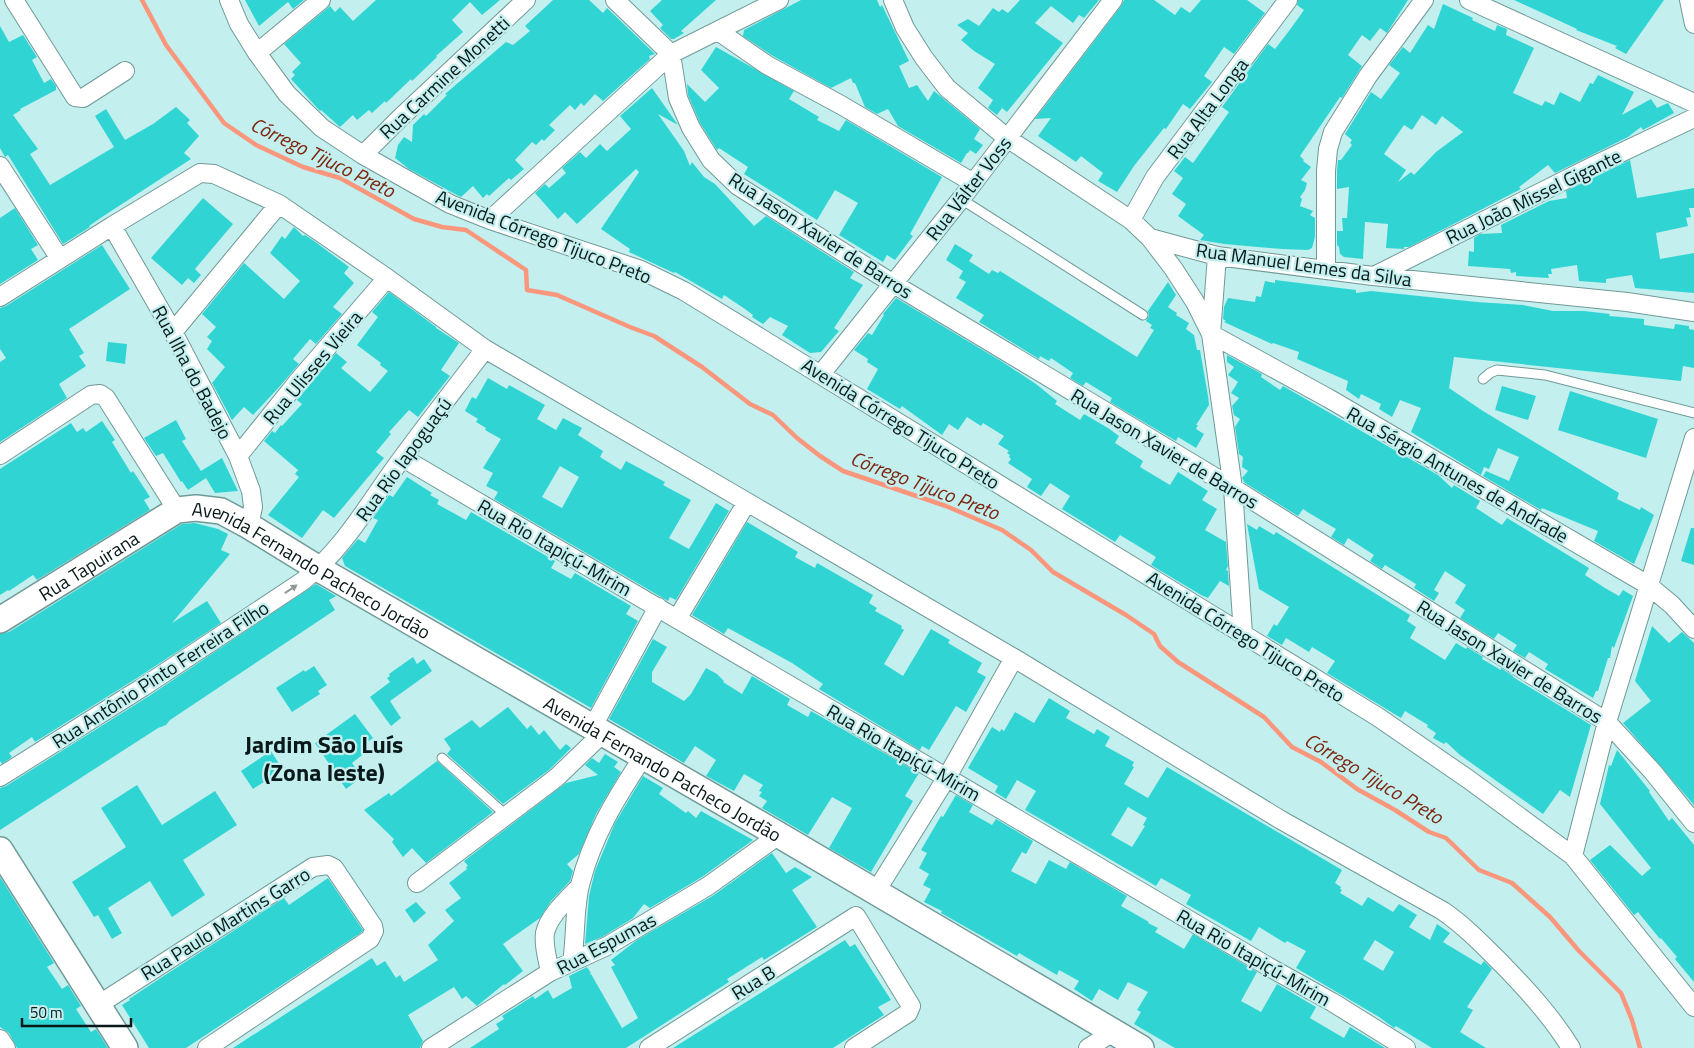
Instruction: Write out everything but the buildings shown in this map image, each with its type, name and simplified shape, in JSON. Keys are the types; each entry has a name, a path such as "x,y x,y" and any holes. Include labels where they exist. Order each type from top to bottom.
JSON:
{"street":[{"path":"14,0 75,97 82,98 125,71"},
{"name":"Avenida Córrego Tijuco Preto","path":"228,0 239,24 257,53 287,94 322,128 363,155 450,204 490,220 641,270 684,291 1378,716 1573,856 1694,1007"},
{"path":"257,53 321,0"},
{"name":"Rua Carmine Monetti","path":"363,155 526,0"},
{"path":"615,0 671,54"},
{"path":"490,220 671,54 779,0"},
{"name":"Rua Manuel Lemes da Silva","path":"893,0 905,28 924,58 947,88 1007,138 1131,220 1150,238 1217,256 1373,276 1627,302 1694,312"},
{"name":"Rua Válter Voss","path":"821,374 960,199 1113,0"},
{"name":"Rua Alta Longa","path":"1131,220 1155,177 1288,0"},
{"path":"1326,270 1326,172 1328,149 1333,132 1368,76 1424,0"},
{"path":"1469,0 1694,103"},
{"path":"1690,0 1694,24"},
{"path":"718,31 767,65 841,105 972,182"},
{"name":"Rua Jason Xavier de Barros","path":"671,54 678,98 690,128 711,160 738,186 892,283 1233,488 1607,722 1653,772 1694,823"},
{"name":"Rua João Missel Gigante","path":"1373,276 1593,166 1694,118"},
{"path":"0,166 60,259"},
{"path":"0,297 200,173 214,174 279,204 387,278 485,349 1014,658 1281,820 1443,911 1464,925 1540,1003 1571,1048"},
{"path":"173,332 279,204"},
{"name":"Rua Ilha do Badejo","path":"112,226 173,332 238,456 251,491 253,506 249,526"},
{"path":"1150,238 1179,276 1211,334"},
{"path":"1217,256 1211,334 1233,488 1244,634"},
{"name":"Rua Ulisses Vieira","path":"238,456 299,380 387,278"},
{"name":"Rua Sérgio Antunes de Andrade","path":"1211,334 1328,398 1648,585 1694,628"},
{"name":"Rua Rio Iapoguaçú","path":"319,569 338,547 485,349"},
{"path":"0,455 91,395 98,394 106,398 177,510"},
{"path":"1573,856 1607,722 1694,438"},
{"name":"Rua Rio Itapiçú-Mirim","path":"403,458 1332,1002 1406,1048"},
{"path":"677,619 747,502"},
{"name":"Avenida Fernando Pacheco Jordão","path":"177,510 196,508 221,511 249,526 319,569 779,835 1141,1048"},
{"name":"Rua Tapuirana","path":"0,620 177,510"},
{"name":"Rua Antônio Pinto Ferreira Filho","path":"0,777 209,644 319,569"},
{"path":"417,883 556,778 597,731 658,607"},
{"path":"875,893 947,778 1014,658"},
{"path":"572,962 580,886 590,852 619,792 643,757"},
{"name":"Rua Espumas","path":"431,1048 550,972 607,946 708,886 779,835"},
{"path":"0,850 125,1048"},
{"name":"Rua Paulo Martins Garro","path":"98,1004 313,867 320,864 328,864 334,868 373,926 374,930 370,939 207,1048"},
{"path":"550,972 545,947 545,934 549,923 580,886"},
{"name":"Rua B","path":"649,1048 856,916 911,1006 908,1013 854,1048"},
{"path":"1088,1048 1113,1032"},
{"path":"0,1039 6,1048"}],"lane":[{"path":"960,199 1143,315"},
{"path":"1483,379 1497,370 1545,375 1694,413"},
{"path":"442,758 506,816"}],"waterway":[{"name":"Córrego Tijuco Preto","path":"142,0 166,45 224,123 256,145 303,167 340,178 414,219 442,227 466,230 526,270 527,290 557,295 654,336 702,367 750,404 773,415 797,438 843,471 946,506 1002,530 1031,550 1053,572 1126,615 1154,634 1160,646 1178,662 1264,717 1292,747 1321,762 1357,789 1429,832 1446,838 1479,870 1512,883 1550,917 1579,951 1621,993 1632,1020 1640,1048"}],"district":[{"name":"Jardim São Luís (Zona leste)","path":"324,758"}]}
